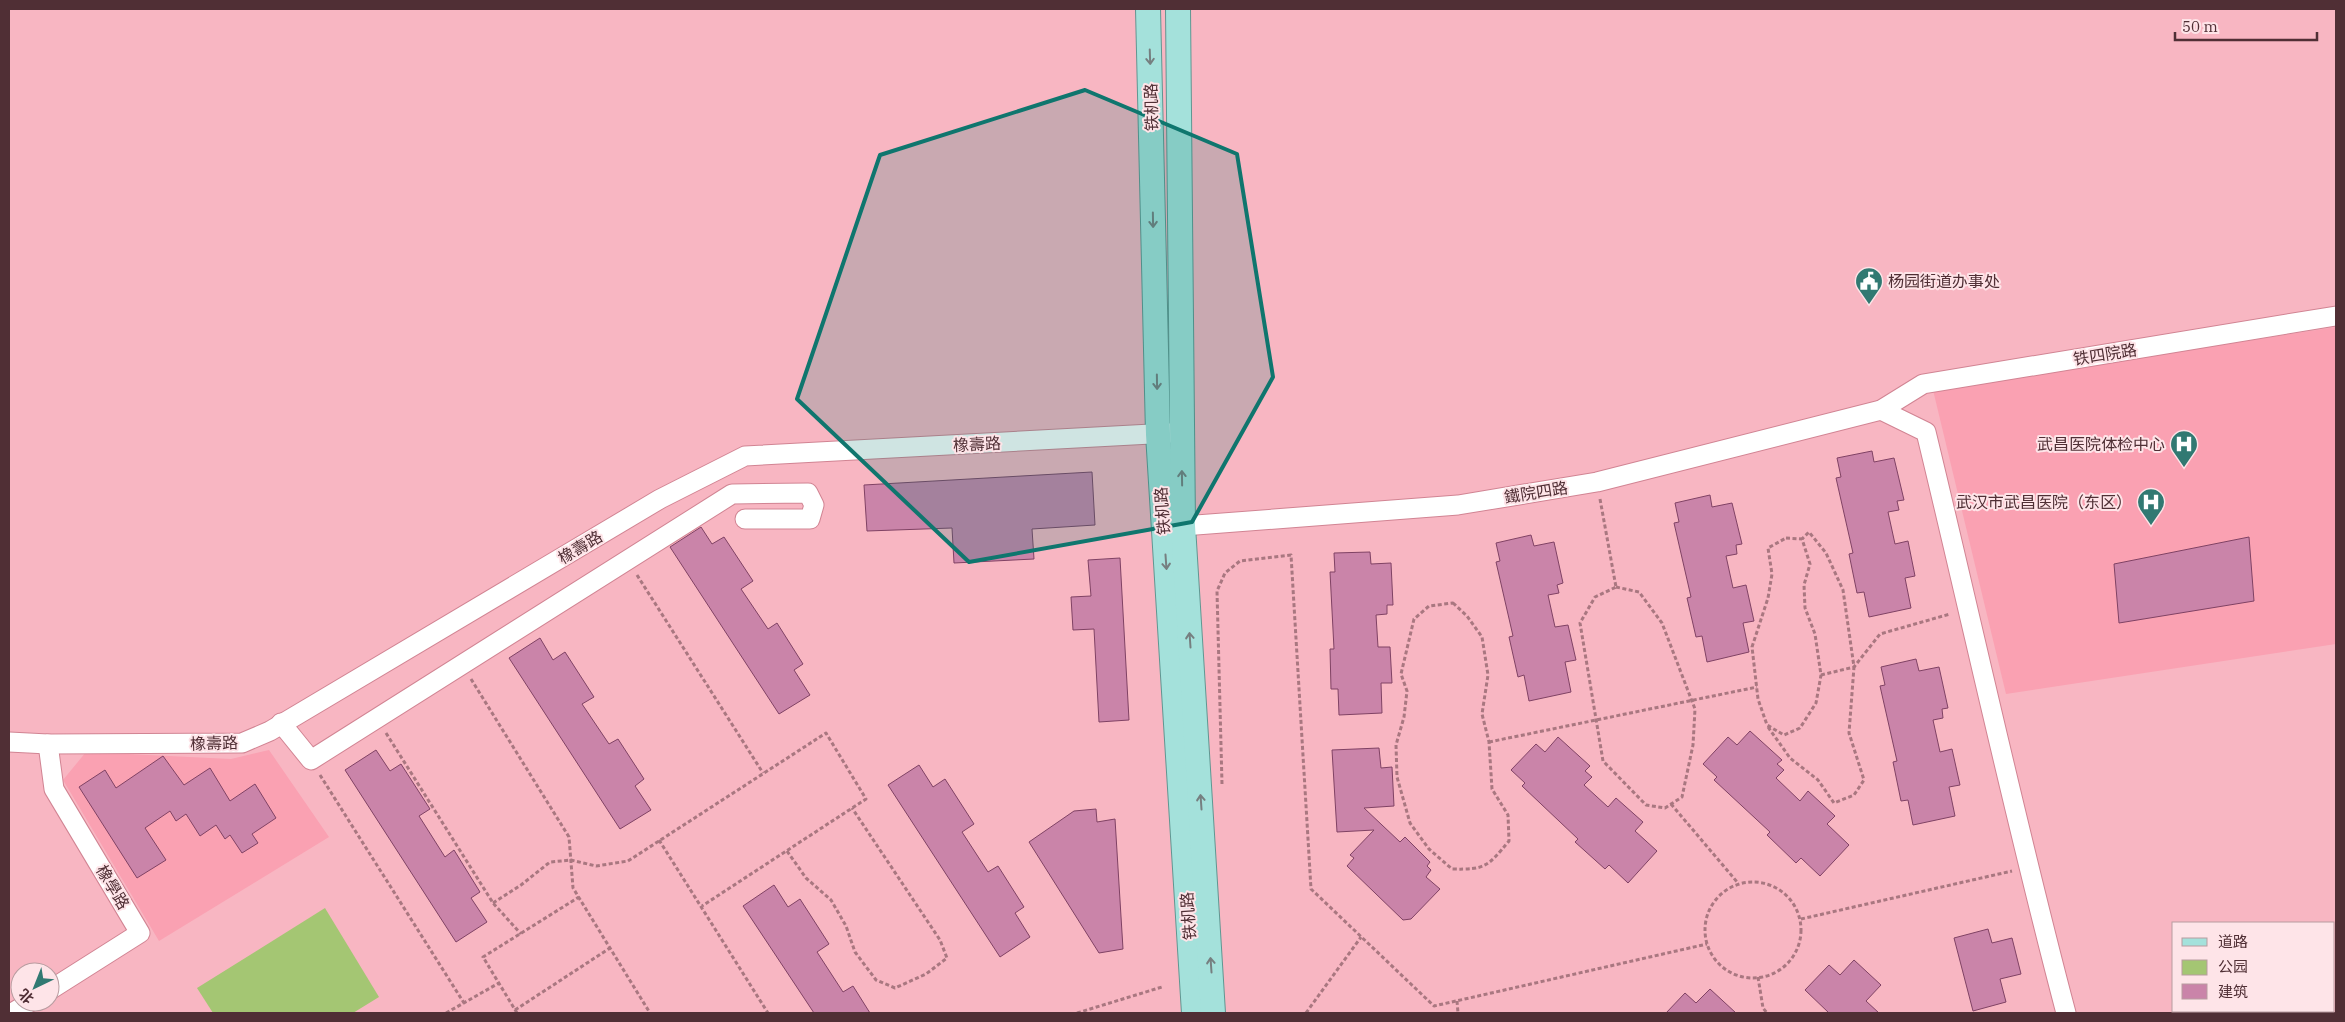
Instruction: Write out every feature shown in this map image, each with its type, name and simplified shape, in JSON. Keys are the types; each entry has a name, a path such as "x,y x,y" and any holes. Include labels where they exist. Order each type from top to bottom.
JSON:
{"main road":[{"name":"铁机路","path":"1148,9 1158,434 1194,1013"},
{"name":"铁机路","path":"1178,9 1183,526 1213,1013"}],"street":[{"name":"铁四院路","path":"1881,410 1923,384 2336,316"},
{"name":"鐵院四路","path":"1183,526 1458,505 1597,482 1881,410"},
{"path":"1881,410 1926,432 1969,608 2027,868 2066,1013"},
{"name":"橡壽路","path":"9,742 48,744 242,743 270,731 660,500 745,456 1182,433"},
{"path":"281,724 311,760 376,717 628,561 732,494 808,493 814,505 810,519 745,520"},
{"name":"橡學路","path":"48,744 54,789 140,933 60,984"}],"path":[{"path":"1597,482 1616,587"},
{"path":"1809,532 1826,553 1843,590 1854,667 1849,733 1864,780 1854,794 1834,803 1818,780 1790,758 1767,725 1757,687 1752,647 1768,598 1772,574 1768,548 1786,538 1802,539 1809,532"},
{"path":"1767,725 1784,735 1800,728 1816,703 1821,675 1815,634 1805,608 1804,585 1810,564 1802,539"},
{"path":"1222,788 1217,591 1225,573 1240,561 1291,556 1311,889 1434,1006 1707,944"},
{"path":"628,561 764,773"},
{"path":"1616,587 1639,592 1662,623 1695,709 1693,745 1682,797 1665,808 1646,805 1603,761 1580,623 1595,597 1616,587"},
{"path":"1453,603 1467,616 1482,637 1488,675 1482,714 1489,742 1492,788 1508,814 1509,841 1490,865 1470,870 1452,869 1429,849 1410,823 1397,778 1396,745 1404,717 1406,691 1401,674 1414,619 1429,606 1453,603"},
{"path":"1821,675 1854,667 1880,634 1969,608"},
{"path":"462,664 569,838 574,888 578,897 650,1013"},
{"path":"1489,742 1692,702 1757,687"},
{"path":"376,717 493,903 521,934"},
{"path":"493,903 521,885 550,862 571,860 596,866 628,861 826,733 866,800 702,906"},
{"path":"311,760 464,1003"},
{"path":"1671,804 1738,883"},
{"path":"787,851 806,878 831,900 846,926 855,952 876,980 895,988 926,974 948,958 940,940 852,808"},
{"path":"659,840 768,1013"},
{"path":"1801,920 2027,868"},
{"path":"1753,881 1768,884 1781,890 1792,901 1801,920 1800,944 1793,958 1782,969 1768,976 1758,977 1738,976 1724,968 1713,957 1707,944 1704,929 1707,914 1714,901 1725,890 1738,883 1753,881"},
{"path":"578,897 483,957 516,1011 610,948"},
{"path":"1306,1013 1361,937"},
{"path":"1758,977 1763,1008 1767,1013"},
{"path":"446,1013 499,983"},
{"path":"1077,1013 1162,987"},
{"path":"1457,1001 1458,1013"}],"highlighted area":[{"path":"1085,90 1237,154 1273,377 1192,522 969,562 797,399 880,155"}],"shaded area":[{"name":"武汉市武昌医院（东区）","path":"2336,327 2336,644 2006,694 1933,390"},
{"path":"269,750 329,837 159,941 63,780 86,752 231,759"}],"green space":[{"path":"325,908 379,997 353,1013 213,1013 197,988"}],"building":[{"path":"1872,451 1874,462 1894,458 1904,500 1897,501 1899,510 1888,512 1895,544 1908,541 1915,576 1905,578 1911,608 1869,617 1864,592 1857,593 1849,554 1853,553 1836,478 1841,477 1837,458"},
{"path":"1092,472 1095,525 1032,529 1034,559 954,563 952,528 867,531 864,485"},
{"path":"1710,495 1712,507 1732,503 1742,544 1736,545 1737,554 1726,556 1733,588 1746,585 1754,621 1743,623 1749,652 1707,662 1702,636 1696,637 1687,598 1691,597 1674,523 1679,522 1675,503"},
{"path":"701,527 712,544 724,537 753,581 741,589 768,629 777,623 803,664 794,670 810,695 779,714 670,547"},
{"path":"1531,535 1534,546 1554,542 1563,583 1557,585 1559,593 1548,595 1555,627 1568,625 1576,660 1565,662 1571,692 1529,701 1524,675 1518,677 1509,637 1513,636 1496,562 1500,561 1496,543"},
{"path":"2249,537 2254,601 2119,623 2114,564"},
{"path":"1370,552 1371,564 1391,563 1393,605 1387,605 1387,614 1376,615 1378,647 1390,647 1392,683 1381,683 1382,713 1339,715 1338,689 1331,689 1330,649 1334,649 1330,572 1335,572 1334,553"},
{"path":"1120,558 1129,720 1099,722 1094,629 1073,630 1071,597 1091,596 1088,560"},
{"path":"540,638 553,660 565,652 594,697 582,704 609,744 618,739 644,779 635,786 651,810 620,829 509,658"},
{"path":"1916,659 1919,671 1939,667 1948,708 1942,709 1943,718 1933,720 1940,752 1952,749 1960,785 1949,787 1955,816 1913,825 1908,800 1901,801 1893,762 1897,761 1880,686 1885,685 1881,667"},
{"path":"1750,731 1782,760 1777,764 1784,770 1776,778 1800,801 1808,791 1835,816 1827,824 1849,845 1820,876 1801,858 1796,863 1767,835 1770,832 1714,780 1717,777 1703,764 1728,737 1737,745"},
{"path":"1558,737 1590,766 1585,771 1592,777 1584,785 1608,807 1616,798 1643,822 1635,831 1657,851 1628,883 1609,865 1605,869 1575,842 1578,839 1522,786 1525,783 1511,770 1536,744 1545,752"},
{"path":"1379,748 1381,768 1392,767 1394,806 1364,808 1400,842 1405,837 1430,862 1427,866 1431,870 1426,877 1440,889 1411,919 1403,920 1347,866 1354,858 1350,855 1374,830 1337,832 1332,750"},
{"path":"376,750 390,771 401,764 430,809 419,816 445,857 454,850 480,892 471,898 487,922 456,942 345,770"},
{"path":"163,756 184,785 210,768 230,801 255,784 276,818 252,834 258,843 242,853 230,835 225,839 216,825 200,836 186,814 176,821 170,811 145,828 166,860 137,878 79,787 105,770 116,788"},
{"path":"919,765 933,787 945,779 974,824 962,832 988,872 998,866 1024,907 1015,913 1030,937 1000,957 888,785"},
{"path":"1096,809 1097,822 1115,819 1123,949 1099,953 1029,842 1074,811"},
{"path":"774,885 788,907 800,899 829,944 817,952 843,992 853,986 870,1013 814,1013 743,906"},
{"path":"1988,929 1992,943 2012,938 2021,974 2000,979 2006,1002 1973,1011 1954,938"},
{"path":"1854,960 1881,985 1866,1001 1879,1013 1829,1013 1805,990 1829,965 1840,975"},
{"path":"1710,989 1736,1013 1666,1013 1685,993 1696,1003"}],"place":[{"name":"杨园街道办事处","path":"1869,305"},
{"name":"武昌医院体检中心","path":"2184,468"},
{"name":"武汉市武昌医院（东区）","path":"2151,526"}]}
